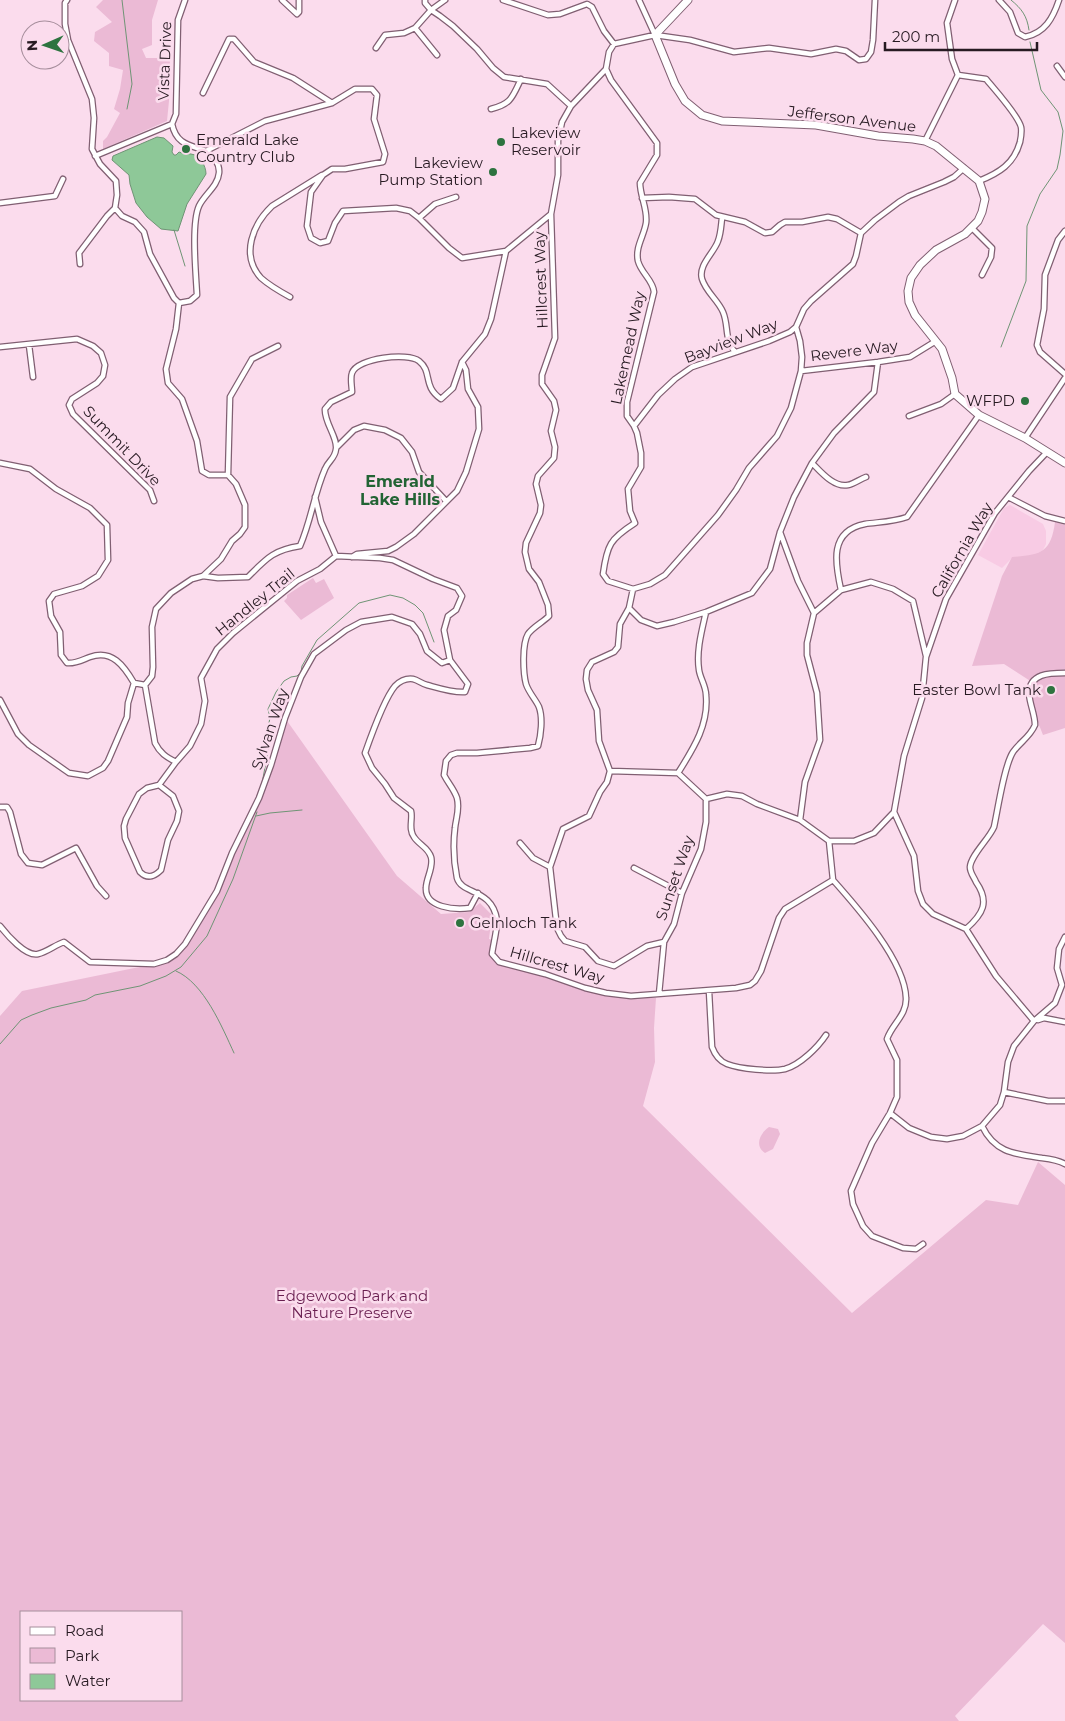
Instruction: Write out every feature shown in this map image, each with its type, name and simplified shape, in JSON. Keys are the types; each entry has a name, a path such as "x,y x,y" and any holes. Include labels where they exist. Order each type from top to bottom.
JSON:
{"street":[{"name":"Vista Drive","path":"172,124 176,114 178,20 185,0"},
{"path":"282,0 297,14 299,12 298,0"},
{"path":"425,0 425,3 431,10 453,26 504,77 547,84 571,106"},
{"path":"376,48 385,35 404,33 415,28 431,10 445,0"},
{"path":"503,0 548,15 560,14 587,4 592,7 604,31 614,44"},
{"path":"639,0 655,35"},
{"path":"655,35 688,0"},
{"path":"323,174 311,192 307,226 311,238 320,243 328,240 342,211 396,208 410,211 462,258 506,251 551,214 558,175 559,132 562,122 571,106 606,69 609,52 614,44 655,35 690,40 734,52 769,48 810,54 832,49 842,50 856,59 862,60 869,57 871,52 875,0"},
{"path":"925,141 958,75 952,59 947,23 955,0"},
{"path":"999,0 1010,12 1018,33 1025,37 1034,35 1047,25 1053,17 1059,0"},
{"path":"65,1 65,24 68,40 92,99 94,118 91,146 95,156 116,181 117,195 115,208 79,253 80,264"},
{"path":"415,28 437,55"},
{"name":"Jefferson Avenue","path":"655,35 675,84 685,101 702,115 722,122 816,125 878,136 925,141 936,146 979,181"},
{"path":"203,93 224,46 230,39 234,39 254,62 293,78 332,103"},
{"path":"1057,66 1065,77"},
{"name":"Lakemead Way","path":"606,69 657,143 657,155 640,184 646,223 637,252 643,271 654,286 654,292 626,402 627,416 634,426 641,453 641,467 628,489 630,511 635,523 614,538 609,545 603,574 608,581 633,589"},
{"path":"958,75 986,79 1021,125 1020,140 1013,160 994,175 979,181 984,192 984,205 978,222 965,234 936,250 920,265 911,278 908,291 909,302 915,315 936,341 947,362 955,394 979,415 1025,438 1065,463"},
{"path":"491,109 506,106 521,79"},
{"path":"206,151 265,121 332,103 355,89 372,89 377,95 374,119 385,154 383,162 346,169 332,169 323,174 265,212 251,239 251,259 256,270 272,287 290,297"},
{"path":"95,156 172,124 174,133 181,142 206,151 214,158 219,168 218,179 199,207 195,228 197,295 190,300 178,304"},
{"path":"642,198 670,197 695,199 722,218 737,219 767,234 785,222 802,222 828,217 837,219 861,233 899,202 954,177 964,168"},
{"path":"0,203 55,196 62,179"},
{"path":"419,218 435,204 456,197"},
{"path":"115,208 122,216 135,222 144,232 150,254 178,304 176,329 166,369 168,383 182,399 197,441 202,471 209,475 228,475"},
{"name":"Hillcrest Way","path":"551,214 555,338 542,375 542,384 554,401 556,410 551,431 555,447 554,458 538,476 536,484 541,505 540,513 526,543 525,552 529,569 539,582 548,605 549,616 528,634 524,647 526,683 541,714 540,740 538,746 530,748 486,753 457,753 451,755 446,760 444,775 458,800 454,845 458,881 465,889 486,898 493,907 498,922 493,940 492,954 499,962 606,993 630,996 744,987 755,981 779,918 785,909 833,880"},
{"path":"722,218 717,244 703,267 701,276 705,288 723,312 728,340 730,346 736,352"},
{"path":"972,228 992,248 991,257 982,275"},
{"path":"1065,231 1058,240 1045,275 1044,309 1038,345 1040,352 1065,374"},
{"name":"Bayview Way","path":"634,426 658,395 675,379 692,367 784,335 796,327 804,309 811,301 853,264 861,233"},
{"path":"337,446 325,409 330,402 352,392 352,373 359,364 372,360 405,356 418,359 426,368 429,387 434,394 441,399 452,388 462,362 485,334 491,319 506,251"},
{"path":"664,942 647,946 614,966 598,962 585,947 565,941 557,928 550,867 563,829 589,816 600,792 608,782 610,771 599,741 598,710 591,697 586,679 587,670 592,662 614,652 618,647 620,624 629,608 633,589 650,584 665,575 718,515 749,468 776,436 791,408 801,371 802,357 796,327"},
{"name":"Summit Drive","path":"0,348 77,339 92,346 101,353 106,365 103,376 97,383 72,399 69,405 73,414 150,490 154,501"},
{"name":"Revere Way","path":"801,371 910,357 936,341"},
{"path":"28,344 32,377"},
{"path":"203,576 221,559 232,541 246,527 246,506 236,484 228,475 230,397 252,359 278,346"},
{"path":"351,557 357,554 388,551 396,547 414,534 457,491 466,472 479,428 478,407 468,389 466,370 462,362"},
{"path":"629,608 641,620 657,626 706,612 752,593 770,569 780,532 794,497 812,463 834,433 874,392 878,362"},
{"path":"1025,438 1065,378"},
{"path":"909,416 941,404 955,394"},
{"path":"841,590 836,571 836,548 841,538 850,529 862,525 897,521 907,517 979,415"},
{"path":"176,762 167,758 155,743 145,685 152,676 152,627 156,609 171,593 192,579 203,576 218,578 248,577 269,556 285,548 300,546 306,533 315,496 326,466 333,460 337,446 354,430 364,426 385,430 401,438 412,452 419,472 446,501"},
{"name":"California Way","path":"894,812 904,756 922,698 926,657 946,599 995,513 1047,452"},
{"path":"0,463 30,469 56,489 90,508 107,525 108,560 98,576 82,586 54,594 48,600 51,616 60,632 61,654 66,663 73,663 97,654 111,656 124,667 134,683 145,685"},
{"path":"812,463 828,479 839,485 849,485 866,477"},
{"path":"315,496 321,522 336,556 393,560 457,588 462,596 456,610 448,616 444,630 450,660 468,684 465,692 458,693 426,685 414,679 406,679 395,686 388,698 375,725 365,753 372,768 394,798 411,811 412,818 410,824 413,837 427,848 432,859 426,889 429,898 437,904 460,910 470,908 478,893"},
{"path":"1008,497 1045,516 1065,521"},
{"path":"780,532 798,581 814,613"},
{"name":"Handley Trail","path":"159,785 190,746 201,724 205,701 201,678 217,649 233,633 297,581 320,569 336,556"},
{"path":"800,820 805,782 820,740 817,693 807,655 807,643 814,613 841,590 871,582 893,589 913,601 926,657"},
{"path":"678,773 700,736 706,720 705,687 698,670 706,612"},
{"name":"Sylvan Way","path":"0,926 26,952 34,954 64,942 90,962 154,964 168,960 185,944 217,891 232,853 259,798 285,718 301,677 314,654 361,622 392,617 412,624 420,634 427,651 436,659 442,663 450,660"},
{"path":"966,929 978,918 984,899 983,891 971,873 972,861 990,836 994,827 1008,765 1013,752 1032,733 1035,725 1029,693 1032,685 1036,678 1044,674 1065,673"},
{"path":"0,700 18,734 28,745 69,773 88,776 102,768 108,761 128,717 128,703 134,683"},
{"path":"610,771 678,773 706,799 727,794 742,796 757,804 800,820 829,841 854,841 874,833 894,812 914,856 918,891 923,904 933,914 966,929 996,976 1034,1021"},
{"path":"159,785 172,796 176,803 178,816 168,840 161,870 158,874 149,877 144,876 140,872 125,838 124,826 139,794 147,788 159,785"},
{"name":"Sunset Way","path":"659,994 664,942 674,924 682,893 701,849 706,822 706,799"},
{"path":"0,807 7,807 10,812 17,841 28,863 42,865 76,848 97,886 106,896"},
{"path":"829,841 833,880 887,948 903,978 906,998 902,1015 890,1030 887,1039 898,1060 896,1097 890,1113 872,1143 852,1191 853,1204 857,1216 872,1236 903,1248 916,1249 923,1244"},
{"path":"520,843 533,858 550,867"},
{"path":"634,868 682,893"},
{"path":"890,1113 909,1128 931,1138 947,1139 963,1136 982,1126 1000,1104 1004,1092 1008,1062 1014,1046 1034,1021 1055,1003 1062,985 1057,968 1059,949 1065,937"},
{"path":"709,991 712,1047 714,1054 726,1064 765,1070 786,1068 817,1048 826,1035"},
{"path":"1034,1021 1044,1018 1065,1022"},
{"path":"1004,1092 1048,1101 1065,1101"},
{"path":"982,1126 990,1139 1002,1149 1014,1154 1054,1160 1065,1164"}],"shaded area":[{"path":"1010,505 1043,524 1046,531 1046,544 1043,550 1035,555 1012,558 1002,568 978,555 1004,508"}],"green space":[{"path":"103,0 158,0 152,20 152,45 142,49 146,58 170,58 167,121 103,149 103,141 120,113 114,109 123,70 109,66 109,53 94,41 95,32 112,22 96,7"},
{"path":"1055,522 1065,525 1065,728 1043,735 1033,703 1032,696 1035,684 1004,664 972,666 1002,576 1012,557 1037,553 1047,546 1051,540"},
{"path":"313,578 316,583 324,579 334,598 301,620 284,601 287,595"},
{"name":"Edgewood Park and Nature Preserve","path":"285,718 397,876 441,914 469,912 480,903 492,915 489,939 493,940 492,954 499,962 585,988 616,994 656,998 654,1028 655,1062 643,1106 852,1313 986,1200 1018,1205 1038,1162 1065,1185 1065,1643 1043,1624 955,1716 959,1721 0,1721 0,1016 22,991 154,964 176,954 217,891 259,798"},
{"path":"769,1127 778,1129 780,1134 773,1149 765,1153 759,1143 761,1136"}],"water":[{"path":"157,137 164,138 173,146 172,152 174,155 179,152 197,156 204,164 206,171 187,204 178,231 161,229 147,217 136,203 129,175 112,160 113,156"}],"waterway":[{"path":"122,0 132,84 127,109"},
{"path":"1011,0 1023,13 1029,30"},
{"path":"1001,347 1026,281 1027,226 1040,194 1057,169 1063,131 1058,112 1041,90 1030,42"},
{"path":"174,230 185,266"},
{"path":"256,799 262,783 269,747 268,727 270,718 268,709 284,681 297,676 301,672 302,666 317,640 359,603 390,595 403,598 415,605 423,613 434,642"},
{"path":"256,816 302,810"},
{"path":"0,1044 21,1020 32,1015 51,1008 86,1000 95,995 140,986 166,976 181,967 207,936 233,879 257,812"},
{"path":"176,971 186,977 203,995 218,1019 234,1053"}],"place":[{"name":"Lakeview Reservoir","path":"501,142"},
{"name":"Emerald Lake Country Club","path":"186,149"},
{"name":"Lakeview Pump Station","path":"493,172"},
{"name":"WFPD","path":"1025,401"},
{"name":"Easter Bowl Tank","path":"1051,690"},
{"name":"Gelnloch Tank","path":"460,923"}],"district":[{"name":"Emerald Lake Hills","path":"400,490"}]}
